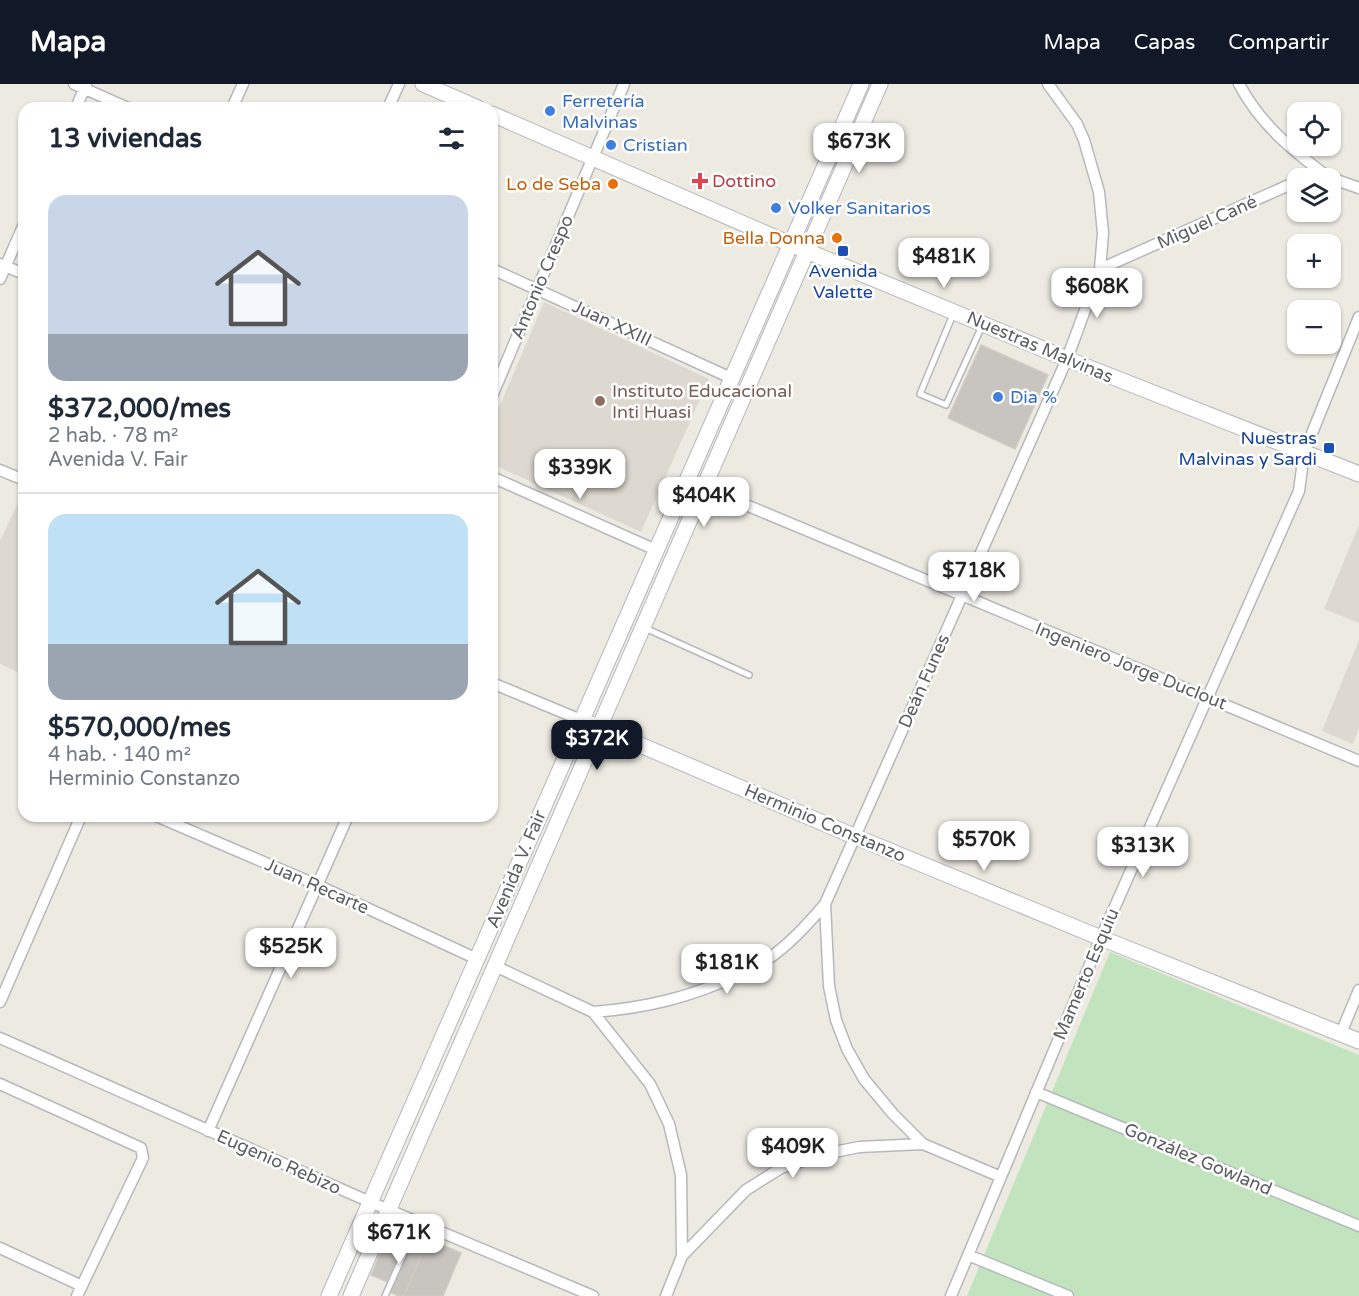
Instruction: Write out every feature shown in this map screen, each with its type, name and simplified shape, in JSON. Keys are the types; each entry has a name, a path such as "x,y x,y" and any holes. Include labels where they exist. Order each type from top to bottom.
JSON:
{"main road":[{"path":"423,84 464,102"},
{"name":"Avenida V. Fair","path":"329,1296 861,84"},
{"name":"Avenida V. Fair","path":"351,1296 880,84"},
{"name":"Nuestras Malvinas","path":"498,117 790,244 1067,359 1359,474"},
{"name":"Herminio Constanzo","path":"581,720 856,837 1359,1041"}],"street":[{"path":"235,102 243,84"},
{"path":"391,102 399,84"},
{"name":"Antonio Crespo","path":"498,382 624,84"},
{"path":"1048,84 1077,124 1090,158 1099,192 1103,234 1100,269"},
{"path":"1239,84 1251,105 1291,149 1316,168"},
{"path":"78,102 82,86 115,102"},
{"path":"1341,182 1359,188"},
{"name":"Miguel Cané","path":"1100,269 1287,186"},
{"path":"0,279 3,265 18,236"},
{"path":"3,265 18,271"},
{"name":"Deán Funes","path":"825,904 1067,359 1100,269"},
{"name":"Juan XXIII","path":"498,272 731,378"},
{"name":"Mamerto Esquiu","path":"951,1296 1101,938 1299,491 1304,453 1359,317"},
{"path":"0,470 18,478"},
{"path":"498,480 656,550"},
{"name":"Ingeniero Jorge Duclout","path":"703,487 1359,761"},
{"name":"Herminio Constanzo","path":"498,685 581,720"},
{"path":"0,1002 78,822"},
{"name":"Juan Recarte","path":"170,822 318,885 477,959"},
{"path":"208,1131 345,822"},
{"path":"593,1012 633,1009 675,999 724,981 764,962 797,935 825,904"},
{"path":"825,904 829,986 836,1020 847,1049 864,1079 893,1114 923,1144 1001,1177"},
{"path":"495,966 593,1012 650,1084 669,1124 681,1174 682,1256"},
{"path":"1341,1033 1359,990"},
{"name":"Eugenio Rebizo","path":"0,1038 370,1202 593,1296"},
{"path":"0,1084 136,1145 141,1148 143,1158 80,1291 0,1248"},
{"name":"González Gowland","path":"1036,1092 1359,1226"},
{"path":"666,1296 682,1256 746,1190 781,1168 820,1155 859,1147 923,1144"},
{"path":"968,1255 1068,1296"}],"lane":[{"path":"954,311 920,394 946,405 984,323"},
{"path":"643,627 749,675"},
{"path":"385,1296 417,1222"}],"shaded area":[{"name":"Instituto Educacional Inti Huasi","path":"544,302 709,379 641,532 498,467 498,410"},
{"path":"18,502 18,672 0,664 0,541"},
{"path":"1359,525 1359,623 1324,609"},
{"path":"1359,640 1359,727 1353,744 1322,731"}],"green space":[{"path":"1110,952 1359,1055 1359,1296 967,1296"}],"building":[{"name":"Dia %","path":"981,345 1048,375 1015,449 948,418"},
{"path":"413,1237 426,1243 404,1296 399,1296 390,1292 393,1284 371,1275 385,1243 406,1252"},
{"path":"428,1239 461,1253 443,1296 404,1296"}],"place":[{"name":"Ferretería Malvinas","path":"550,111"},
{"name":"Cristian","path":"611,145"},
{"name":"Dottino","path":"700,181"},
{"name":"Lo de Seba","path":"613,184"},
{"name":"Volker Sanitarios","path":"776,208"},
{"name":"Bella Donna","path":"837,238"},
{"name":"Avenida Valette","path":"843,251"},
{"name":"Dia %","path":"998,397"},
{"name":"Instituto Educacional Inti Huasi","path":"600,401"},
{"name":"Nuestras Malvinas y Sardi","path":"1329,448"}]}
